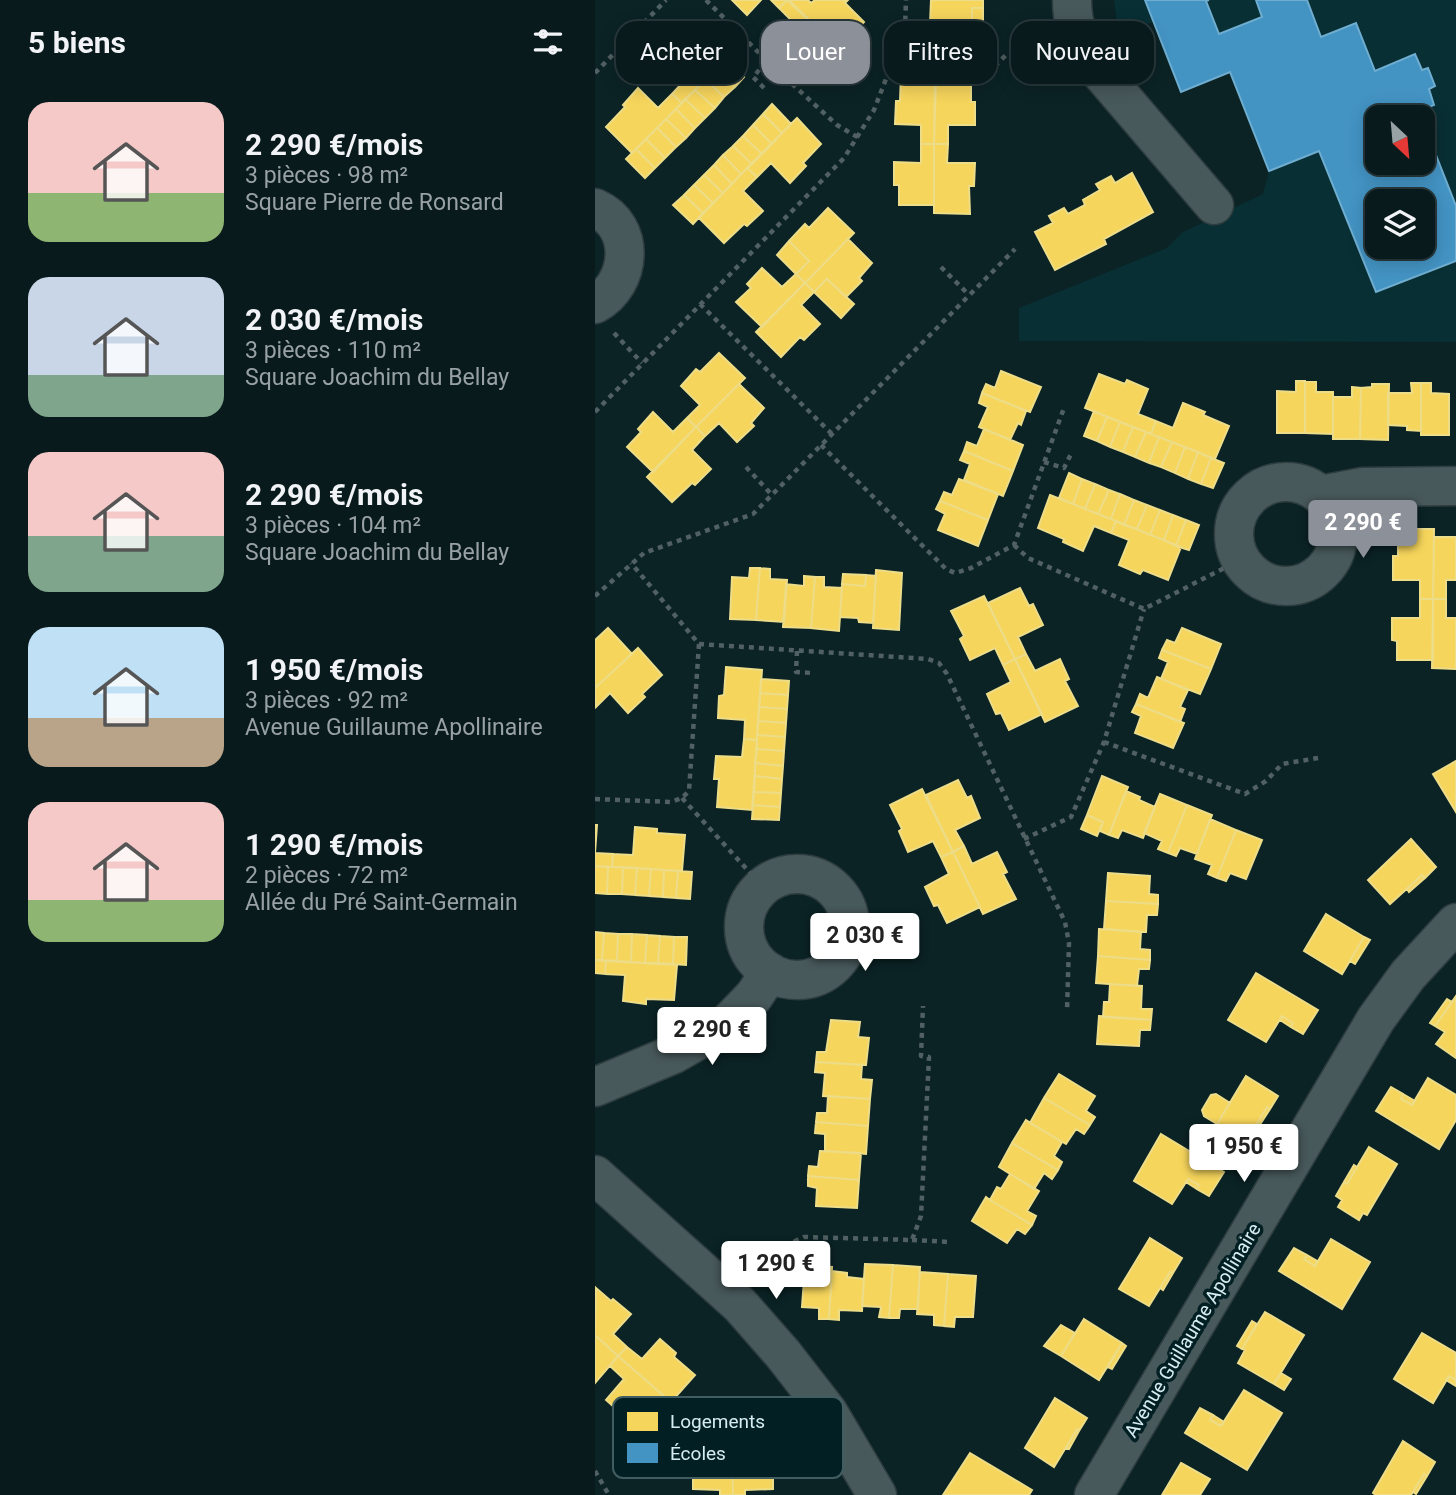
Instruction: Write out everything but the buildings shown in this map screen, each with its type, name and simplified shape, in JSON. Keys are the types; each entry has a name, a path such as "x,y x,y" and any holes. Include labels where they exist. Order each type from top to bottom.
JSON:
{"street":[{"path":"1074,17 1083,50 1214,205"},
{"path":"595,208 616,224 626,255 623,272 616,287 604,299 600,314"},
{"path":"1285,481 1298,483 1321,495 1331,507 1338,534 1330,561 1309,581 1283,586 1270,584 1258,578 1240,560 1234,528 1241,506 1260,488 1285,481"},
{"path":"1321,495 1363,487 1456,486"},
{"path":"795,874 813,876 828,883 841,896 849,912 851,930 837,963 823,974 805,979 787,979 759,963 750,951 745,937 745,922 748,909 763,887 772,880 795,874"},
{"name":"Avenue Guillaume Apollinaire","path":"1094,1495 1376,1019 1408,975 1456,923"},
{"path":"595,1087 674,1054 728,1023 754,996 771,972"},
{"path":"595,1175 740,1305 816,1397"},
{"path":"843,1437 877,1495"}],"path":[{"path":"595,72 666,0"},
{"path":"706,0 761,55"},
{"path":"905,21 906,0"},
{"path":"997,64 1006,55 1074,17"},
{"path":"761,68 753,77 765,88"},
{"path":"792,84 837,125 859,138"},
{"path":"595,412 844,158 859,138 884,84"},
{"path":"595,596 644,553 753,514 1015,249"},
{"path":"941,267 969,295"},
{"path":"700,304 832,435"},
{"path":"600,314 642,363"},
{"path":"821,445 946,569 955,573 971,568 1014,545 1064,408"},
{"path":"1044,462 1064,468 1072,452"},
{"path":"746,467 772,495"},
{"path":"1014,545 1028,558 1144,609"},
{"path":"1024,839 1071,817 1104,742 1144,609 1240,560"},
{"path":"595,799 671,802 682,798 689,791 699,644 631,563"},
{"path":"699,644 928,659 939,663 947,674 1068,933 1067,1011"},
{"path":"797,651 796,672 812,673"},
{"path":"1104,742 1245,794 1266,781 1282,764 1318,758"},
{"path":"682,798 763,887"},
{"path":"912,1240 921,1216 929,1057 921,1056 923,1006"},
{"path":"740,1305 801,1238 949,1242"},
{"path":"595,1471 609,1495"}],"shaded area":[{"path":"1114,0 1456,0 1456,342 1019,341 1019,308 1167,248 1183,232 1263,194 1269,171 1230,72 1154,21 1117,21"}]}
